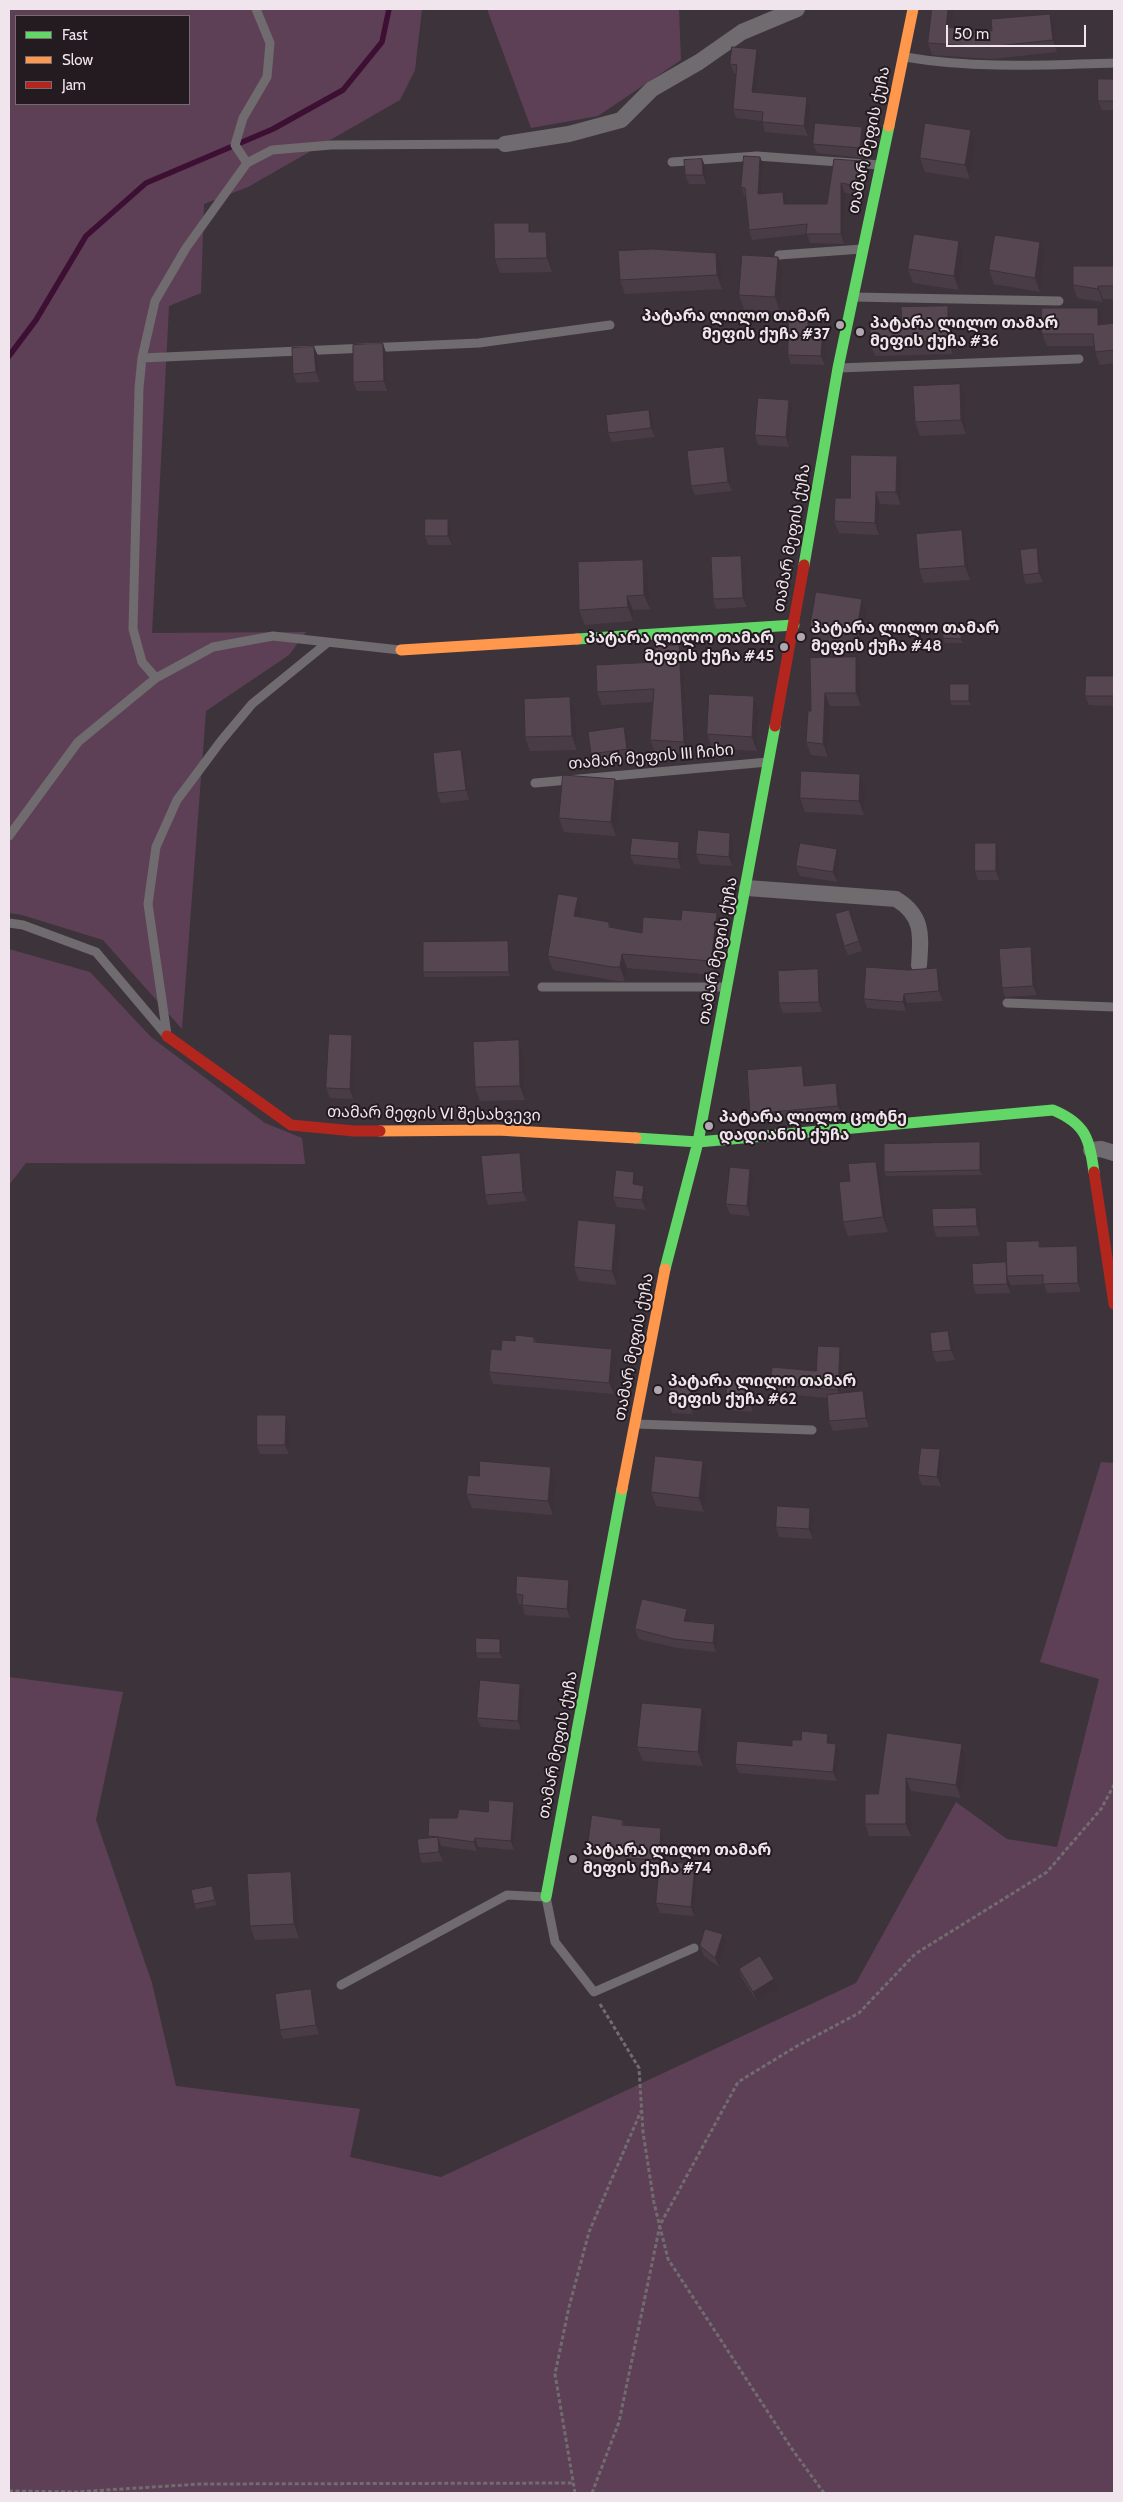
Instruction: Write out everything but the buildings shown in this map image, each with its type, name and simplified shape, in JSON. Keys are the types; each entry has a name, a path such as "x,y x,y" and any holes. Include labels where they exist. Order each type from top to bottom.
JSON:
{"street":[{"path":"505,144 569,134 621,120 652,89 699,62 742,32 797,9"},
{"name":"თამარ მეფის ქუჩა","path":"546,1897 659,1293 698,1142 771,762 838,368 913,9"},
{"path":"401,650 794,625"},
{"path":"747,888 896,899 908,906 919,927 919,966"},
{"name":"თამარ მეფის VI შესახვევი","path":"167,1036 291,1125 354,1131 498,1130 698,1142 1053,1110 1074,1118 1085,1130 1091,1150 1114,1304"},
{"path":"1091,1150 1101,1149 1114,1154"}],"lane":[{"path":"246,163 235,145 242,118 268,77 270,43 256,9"},
{"path":"903,57 935,62 1004,66 1114,63"},
{"path":"156,678 142,662 132,629 139,388 142,358 154,301 186,248 246,163 272,150 331,145 505,144"},
{"path":"672,162 757,156 880,166"},
{"path":"779,255 863,249"},
{"path":"853,297 1059,301"},
{"path":"142,358 479,343 610,325"},
{"path":"838,368 1079,360"},
{"path":"9,836 78,742 156,678 213,647 273,636 401,650"},
{"path":"167,1036 148,904 156,847 177,800 252,704 327,643"},
{"name":"თამარ მეფის III ჩიხი","path":"535,782 771,762"},
{"path":"9,922 24,925 96,952 167,1036"},
{"path":"542,987 727,987"},
{"path":"1007,1003 1114,1007"},
{"path":"635,1424 812,1430"},
{"path":"341,1985 507,1895 546,1897 555,1942 594,1992 694,1948"}],"path":[{"path":"592,2493 620,2422 660,2225 738,2082 797,2046 859,2013 915,1954 1047,1872 1101,1809 1114,1785"},
{"path":"594,1992 639,2068 643,2132 668,2259 792,2449 824,2493"},
{"path":"575,2493 555,2374 569,2307 590,2232 642,2110"},
{"path":"9,2492 76,2492 200,2484 574,2483"}],"shaded area":[{"path":"9,9 422,9 415,70 400,100 248,187 204,204 201,293 169,306 152,633 306,632 289,655 206,711 182,1029 103,940 22,915 9,913"},
{"path":"487,9 679,9 681,60 598,116 531,128"},
{"path":"9,949 90,972 151,1037 265,1123 302,1138 305,1164 26,1163 9,1185"},
{"path":"1101,1462 1114,1463 1114,2493 9,2493 9,1677 123,1692 96,1820 152,1983 176,2086 360,2109 350,2157 441,2177 856,1983 956,1802 1007,1839 1057,1847 1099,1679 1040,1662"}],"waterway":[{"path":"9,356 36,320 86,236 146,183 273,129 343,90 382,42 389,9"}],"traffic: fast":[{"path":"804,565 838,368 889,126"},
{"path":"577,639 794,625"},
{"path":"665,1269 698,1142 775,726"},
{"path":"636,1138 698,1142 1053,1110 1073,1121 1084,1134 1088,1141 1094,1172"},
{"path":"546,1897 622,1489"}],"traffic: slow":[{"path":"889,126 913,9"},
{"path":"401,650 577,639"},
{"path":"380,1131 498,1130 636,1138"},
{"path":"622,1489 665,1269"}],"traffic: jam":[{"path":"775,726 804,565"},
{"path":"167,1036 291,1125 354,1131 380,1131"},
{"path":"1094,1172 1114,1304"}],"place":[{"name":"პატარა ლილო თამარ მეფის ქუჩა #37","path":"840,325"},
{"name":"პატარა ლილო თამარ მეფის ქუჩა #36","path":"860,332"},
{"name":"პატარა ლილო თამარ მეფის ქუჩა #48","path":"801,637"},
{"name":"პატარა ლილო თამარ მეფის ქუჩა #45","path":"784,647"},
{"name":"პატარა ლილო ცოტნე დადიანის ქუჩა","path":"709,1126"},
{"name":"პატარა ლილო თამარ მეფის ქუჩა #62","path":"658,1390"},
{"name":"პატარა ლილო თამარ მეფის ქუჩა #74","path":"573,1859"}]}
